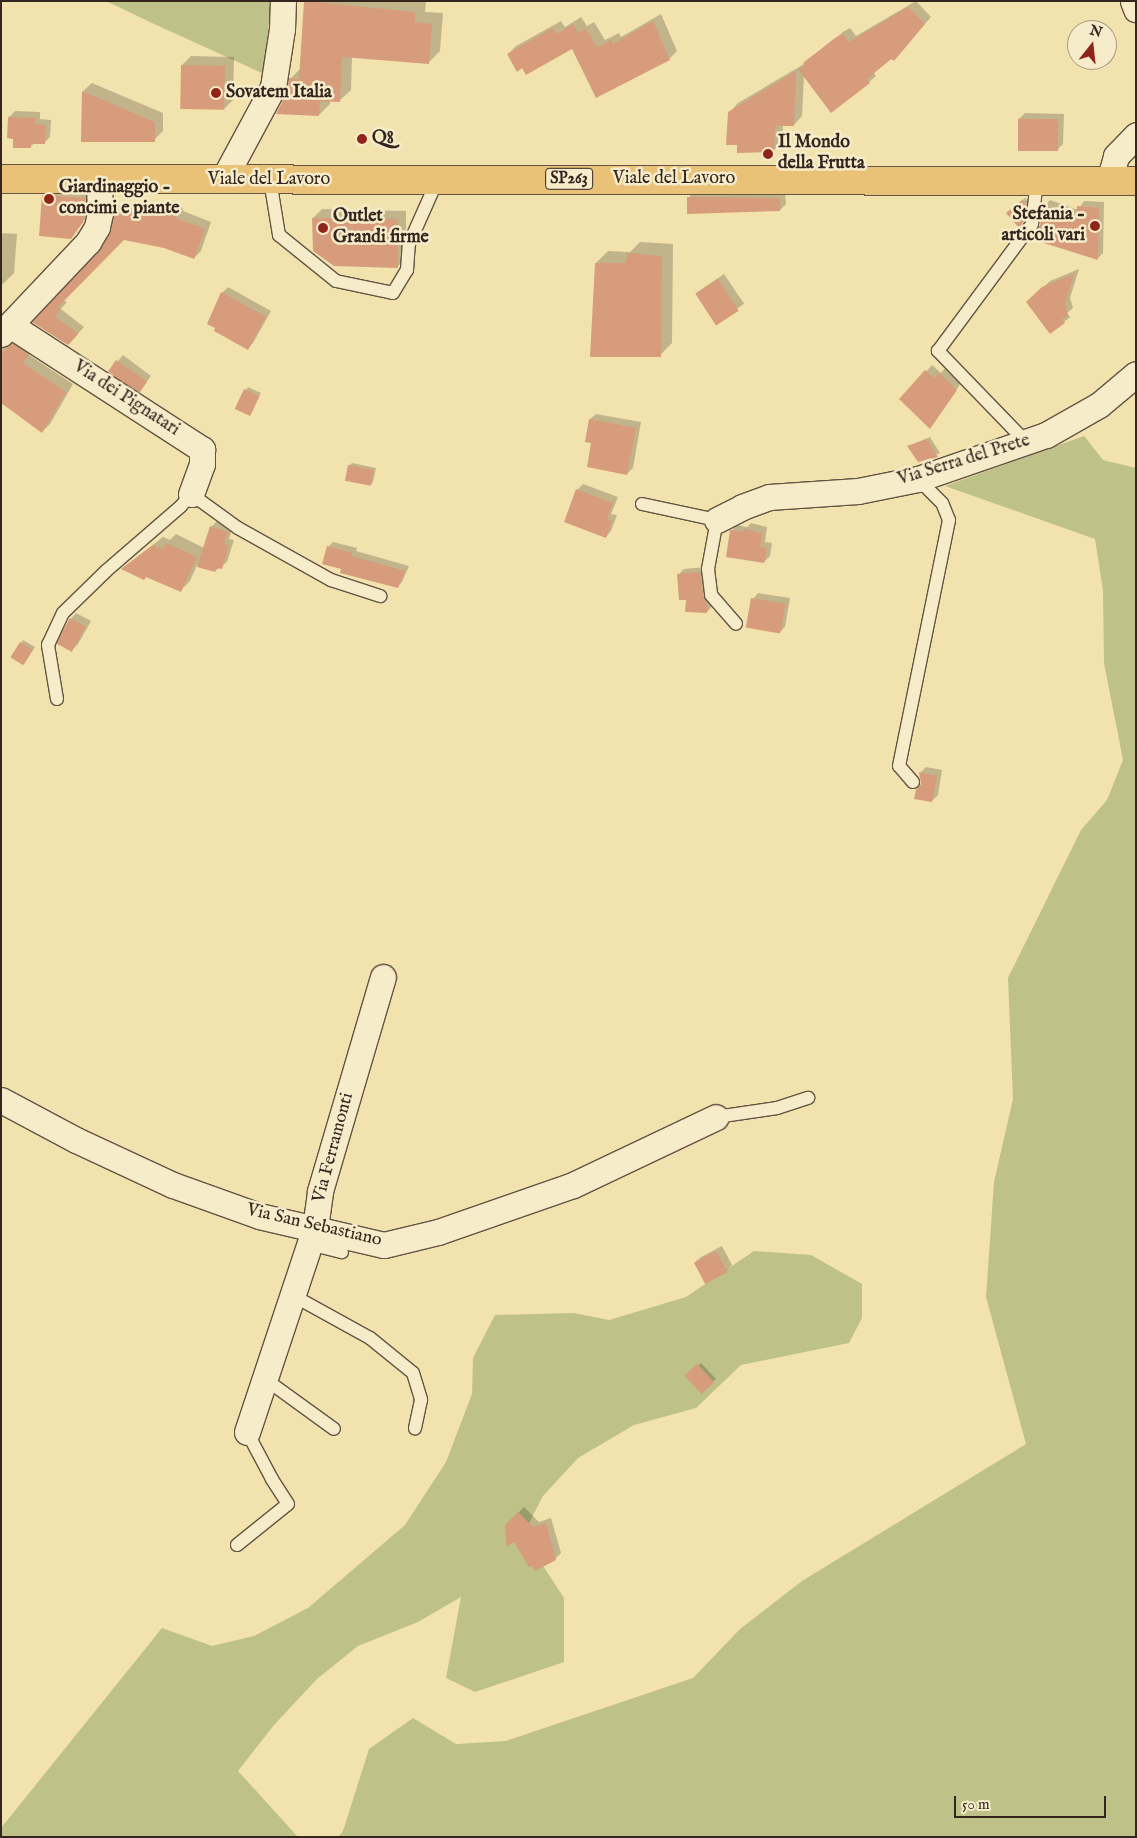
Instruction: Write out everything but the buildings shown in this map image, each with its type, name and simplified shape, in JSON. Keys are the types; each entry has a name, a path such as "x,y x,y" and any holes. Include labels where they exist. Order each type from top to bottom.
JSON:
{"main road":[{"name":"Viale del Lavoro","path":"1,179 1136,181"}],"street":[{"path":"223,180 273,87 282,29 283,1"},
{"path":"1133,1 1136,9"},
{"path":"1109,181 1116,156 1136,135"},
{"name":"Via dei Pignatari","path":"99,180 100,213 97,227 88,242 5,329 202,449 202,464 192,494"},
{"name":"Via Serra del Prete","path":"718,520 742,507 769,497 858,491 918,479 1046,436 1099,404 1136,374"},
{"name":"Via Ferramonti","path":"247,1432 312,1236 320,1191 383,977"},
{"name":"Via San Sebastiano","path":"1,1100 76,1140 173,1185 312,1236 384,1245 438,1232 573,1186 716,1118"}],"lane":[{"path":"270,180 280,235 336,280 393,293 407,270 409,244 438,179"},
{"path":"1026,442 938,351 1032,224 1037,180"},
{"path":"913,782 899,766 948,520 942,503 918,479"},
{"path":"57,699 48,645 63,613 106,571 181,506 192,494 238,528 330,580 380,596"},
{"path":"642,504 718,520 708,569 711,595 736,624"},
{"path":"716,1118 777,1108 808,1098"},
{"path":"312,1236 342,1252"},
{"path":"292,1295 370,1338 413,1373 421,1400 415,1428"},
{"path":"265,1379 334,1429"},
{"path":"237,1545 288,1504 272,1479 247,1432"}],"green space":[{"path":"106,1 271,1 264,74 152,23"},
{"path":"1084,436 1103,460 1136,468 1136,1837 338,1837 343,1831 369,1749 413,1718 456,1744 506,1741 693,1678 740,1629 802,1581 1026,1444 986,1297 994,1182 1013,1099 1008,978 1081,830 1107,800 1123,760 1104,663 1103,591 1095,539 945,486"},
{"path":"754,1251 811,1255 862,1284 862,1318 849,1343 741,1365 696,1408 634,1425 578,1458 543,1496 523,1535 564,1598 564,1662 475,1692 446,1678 461,1597 418,1622 358,1646 317,1679 274,1725 238,1771 298,1837 1,1837 1,1828 162,1628 212,1646 254,1636 308,1608 405,1525 446,1462 472,1394 473,1358 495,1315 574,1313 609,1320 686,1297"}],"place":[{"name":"Sovatem Italia","path":"216,93"},
{"name":"Q8","path":"362,139"},
{"name":"Il Mondo della Frutta","path":"768,154"},
{"name":"Giardinaggio - concimi e piante","path":"49,199"},
{"name":"Stefania - articoli vari","path":"1095,226"},
{"name":"Outlet Grandi firme","path":"323,228"}]}
